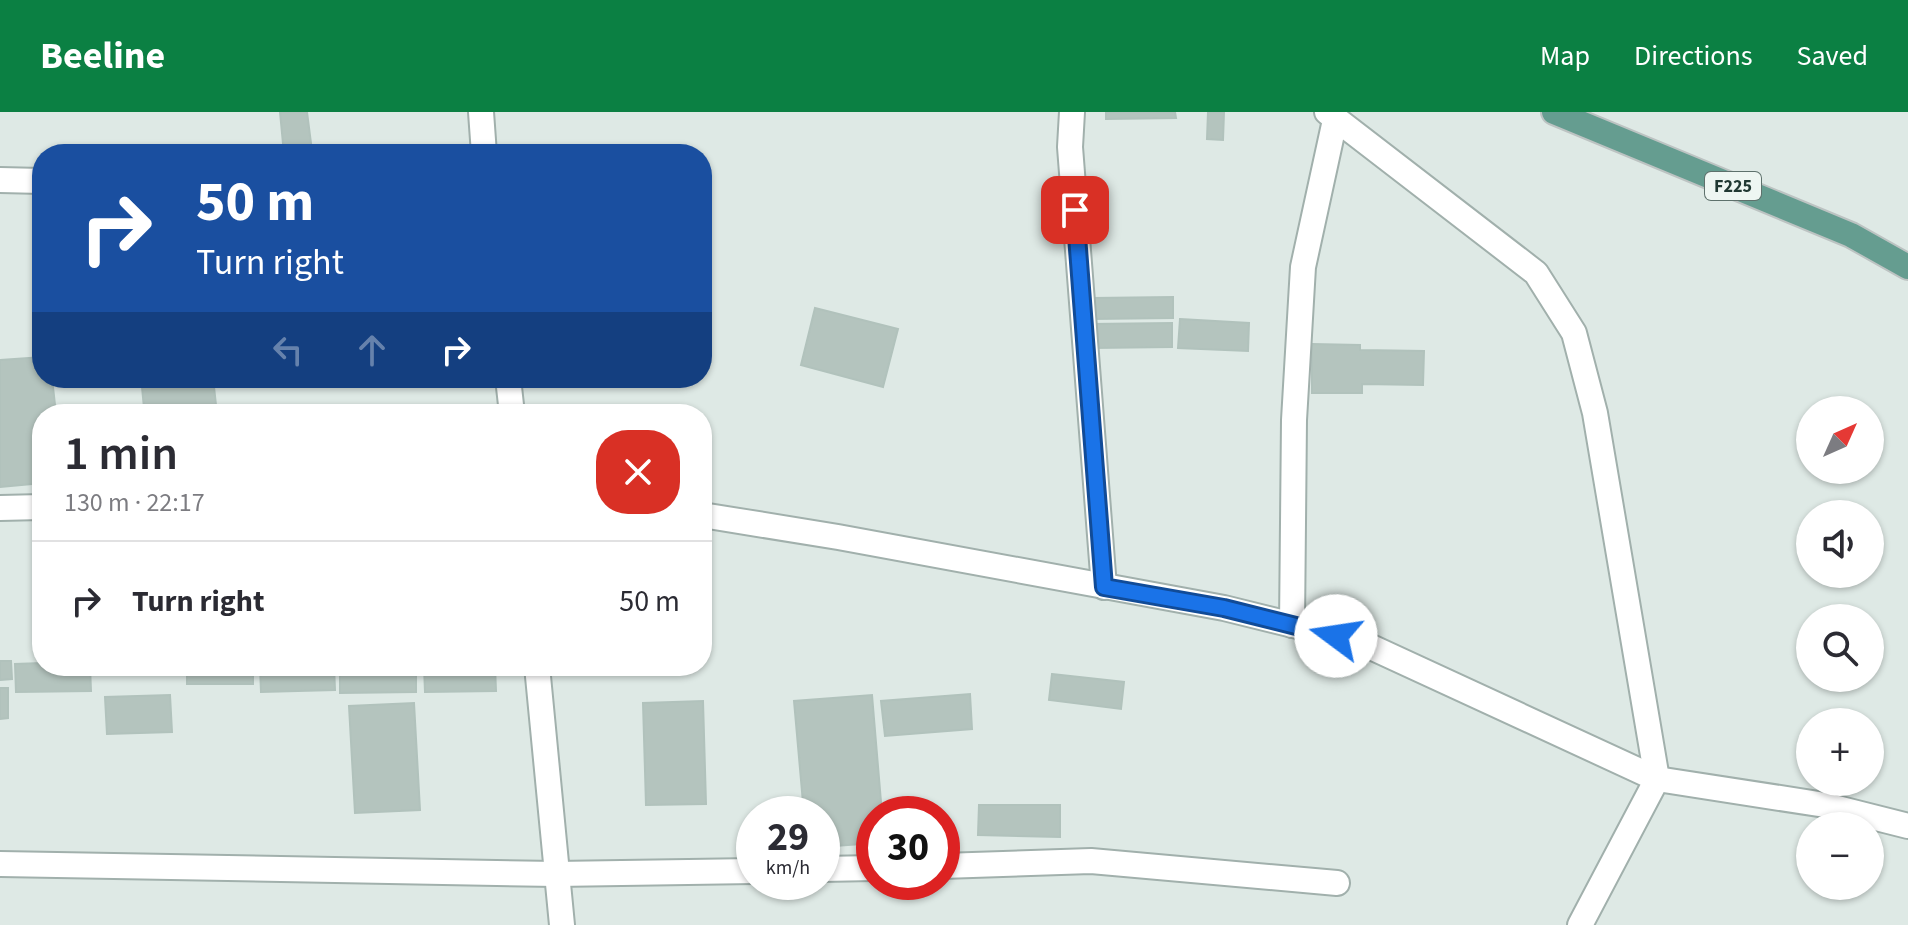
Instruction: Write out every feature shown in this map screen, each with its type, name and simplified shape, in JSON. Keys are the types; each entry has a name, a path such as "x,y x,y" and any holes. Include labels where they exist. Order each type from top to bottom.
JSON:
{"main road":[{"name":"F225","path":"1554,112 1851,235 1908,267"}],"street":[{"path":"481,112 483,144"},
{"path":"1072,112 1070,147 1104,587"},
{"path":"1292,625 1294,420 1303,267 1331,116 1536,273 1574,333 1595,413 1657,779 1580,925"},
{"path":"0,180 32,181"},
{"path":"0,508 32,507"},
{"path":"712,517 1224,608 1358,641 1657,779 1825,805 1908,826"},
{"path":"538,676 562,925"},
{"path":"960,865 1091,861 1337,883"},
{"path":"0,864 556,874 736,871"}],"building":[{"path":"280,112 307,112 311,144 283,144"},
{"path":"1106,112 1175,112 1176,118 1106,119"},
{"path":"1208,112 1224,112 1223,140 1207,139"},
{"path":"1173,297 1173,318 1093,319 1093,298"},
{"path":"815,308 898,329 883,387 801,365"},
{"path":"1180,319 1249,323 1248,351 1178,348"},
{"path":"1172,323 1172,347 1093,348 1091,324"},
{"path":"1312,344 1360,345 1360,350 1424,351 1423,385 1362,384 1362,393 1312,393"},
{"path":"32,358 32,388 53,388 55,404 32,404 32,484 0,487 0,360"},
{"path":"142,388 214,388 216,404 144,404"},
{"path":"0,661 11,661 12,679 0,680"},
{"path":"32,663 32,676 90,676 91,691 16,692 15,664"},
{"path":"1052,674 1124,682 1121,709 1049,700"},
{"path":"187,676 253,676 253,684 187,684"},
{"path":"260,676 334,676 335,690 261,692"},
{"path":"340,676 416,676 416,692 340,693"},
{"path":"424,676 495,676 496,691 425,692"},
{"path":"0,688 8,688 8,718 0,719"},
{"path":"970,694 972,729 885,736 881,701"},
{"path":"170,695 172,732 107,734 105,697"},
{"path":"872,695 880,796 856,796 856,844 840,846 840,796 802,796 794,701"},
{"path":"703,701 706,804 646,805 643,703"},
{"path":"414,703 420,810 355,813 349,706"},
{"path":"979,805 1060,805 1060,837 978,835"}],"route":[{"path":"1075,210 1104,587 1224,608 1336,636"}]}
